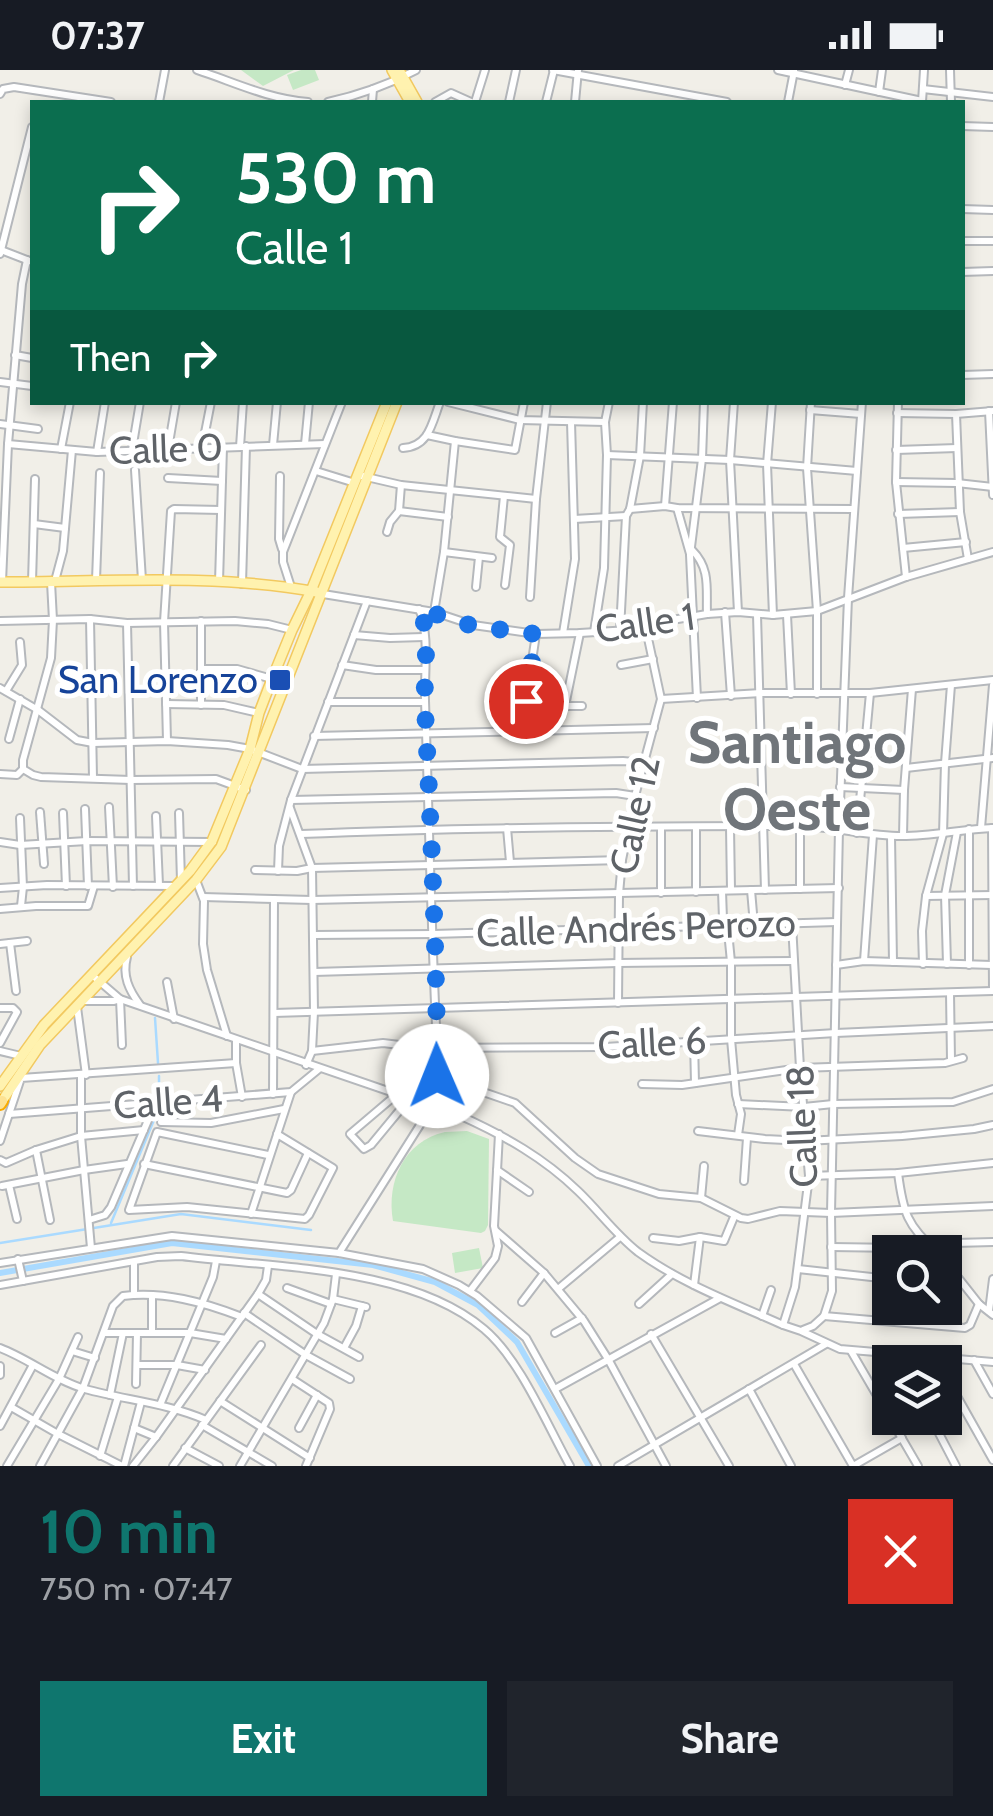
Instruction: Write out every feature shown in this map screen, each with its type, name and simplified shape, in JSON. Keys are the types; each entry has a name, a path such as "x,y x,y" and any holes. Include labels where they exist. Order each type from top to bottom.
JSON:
{"main road":[{"path":"398,74 409,100"},
{"path":"398,74 417,100"},
{"path":"1,1103 40,1045 196,880 216,844 323,594 385,405"},
{"path":"255,751 259,713 272,679 396,405"},
{"path":"1,582 142,580 242,584 323,594"},
{"path":"2,1082 44,1026 216,844"}],"street":[{"path":"159,100 165,70"},
{"path":"197,70 286,100"},
{"path":"335,100 374,89 398,74 416,70"},
{"path":"474,100 486,70"},
{"path":"509,100 516,70"},
{"path":"546,100 553,70 707,100"},
{"path":"778,70 890,98"},
{"path":"846,86 848,70"},
{"path":"878,92 882,70"},
{"path":"922,100 924,70"},
{"path":"950,70 951,100"},
{"path":"788,100 794,71"},
{"path":"575,100 578,72"},
{"path":"0,92 14,87 85,100"},
{"path":"922,88 993,97"},
{"path":"372,100 374,89"},
{"path":"40,100 42,91"},
{"path":"439,100 451,93 468,100"},
{"path":"965,126 993,126"},
{"path":"1,582 2,496 20,313 30,261 0,251 30,135"},
{"path":"965,209 993,210"},
{"path":"965,241 993,240"},
{"path":"965,272 993,271"},
{"path":"20,313 30,316"},
{"path":"16,354 30,358"},
{"path":"965,376 993,374"},
{"path":"0,382 30,386"},
{"path":"61,449 69,405"},
{"path":"97,452 105,405"},
{"path":"132,450 140,405"},
{"path":"168,449 175,405"},
{"path":"202,448 210,405"},
{"path":"242,584 243,405"},
{"path":"273,445 277,405"},
{"path":"305,444 309,405"},
{"path":"283,552 341,405"},
{"path":"404,448 420,444 428,435 439,405"},
{"path":"460,405 520,420 606,422"},
{"path":"428,435 515,450 523,405"},
{"path":"530,597 546,405"},
{"path":"594,632 604,568 608,405"},
{"path":"620,630 628,513 640,456 643,405"},
{"path":"665,506 672,405"},
{"path":"697,698 691,552 704,405"},
{"path":"734,405 730,460 738,612"},
{"path":"772,405 766,464 773,616"},
{"path":"823,1343 818,1331 831,1295 832,1272 840,788 862,405"},
{"path":"898,405 896,482 906,577"},
{"path":"817,694 817,611 807,468 810,406 861,414"},
{"path":"897,413 991,411 993,495"},
{"path":"956,414 957,483 968,558"},
{"path":"563,633 575,559 571,422"},
{"path":"0,424 38,429"},
{"path":"434,612 454,442"},
{"name":"Calle 0","path":"8,444 97,452 325,444"},
{"path":"219,583 223,447"},
{"path":"896,450 956,448"},
{"path":"0,774 17,775 23,768 51,658 53,582 63,551 72,450"},
{"path":"607,455 857,471"},
{"path":"135,470 142,580"},
{"path":"316,471 401,485 536,499"},
{"path":"96,580 100,473"},
{"path":"280,476 279,538 291,588"},
{"path":"168,478 222,480"},
{"path":"32,582 35,479"},
{"path":"896,482 993,487"},
{"path":"388,532 399,511 401,485"},
{"path":"504,496 500,537 510,545 505,585"},
{"path":"574,519 604,518 665,506 854,508"},
{"path":"677,508 691,552 704,563 706,614"},
{"path":"167,742 164,622 172,510 221,510"},
{"path":"399,511 448,517"},
{"path":"898,514 960,512"},
{"path":"34,524 65,528"},
{"path":"902,548 966,542"},
{"path":"444,552 492,558"},
{"name":"Calle 1","path":"323,594 420,609 473,626 536,634 580,633 646,628 693,615 725,612 773,616 817,611 906,577 993,552"},
{"path":"476,587 479,557"},
{"path":"278,871 279,846 290,804 368,601"},
{"path":"339,1253 432,1106 437,1080 424,621 420,609"},
{"path":"725,612 731,696"},
{"path":"758,615 765,890"},
{"path":"787,615 791,694"},
{"path":"90,618 93,778"},
{"path":"0,621 201,621 268,624 292,630"},
{"path":"201,621 202,705"},
{"path":"127,623 133,886"},
{"name":"Calle 12","path":"618,1003 618,894 622,860 661,700 646,628"},
{"path":"565,706 580,633"},
{"path":"526,701 536,634"},
{"path":"354,635 424,638"},
{"path":"20,642 22,665 3,690 38,710 72,738 93,742 228,745 302,769 646,763"},
{"path":"621,665 653,659"},
{"path":"342,665 424,670"},
{"path":"201,669 238,669 272,679"},
{"path":"661,700 760,693 870,693 993,683 991,758 981,828"},
{"path":"922,964 926,896 943,834 951,685"},
{"path":"903,836 912,689"},
{"path":"857,833 870,693"},
{"path":"9,739 20,699"},
{"path":"328,702 424,702"},
{"path":"166,704 237,707 259,713"},
{"path":"546,706 582,706"},
{"path":"314,736 654,728"},
{"path":"906,768 991,758"},
{"path":"23,768 41,776 216,779 240,788"},
{"path":"840,788 904,790"},
{"path":"290,804 428,796 635,796"},
{"path":"290,804 312,868 314,1012 312,1051 306,1065"},
{"path":"109,806 113,887"},
{"path":"0,909 88,906 91,886 84,809"},
{"path":"40,812 44,864"},
{"path":"62,813 66,886"},
{"path":"0,888 178,884 179,813"},
{"path":"156,816 159,885"},
{"path":"20,818 21,906"},
{"path":"730,826 723,919 731,962 731,1039 743,1136 744,1182"},
{"path":"800,826 800,889"},
{"path":"274,1014 993,991 993,828 903,836 800,826 301,834"},
{"path":"661,827 661,893"},
{"path":"696,827 696,892"},
{"path":"507,828 510,862"},
{"path":"968,829 969,965"},
{"path":"947,964 945,895 958,831"},
{"path":"864,961 873,834"},
{"path":"891,836 893,962"},
{"path":"0,842 216,844"},
{"path":"254,870 622,860"},
{"path":"196,880 203,897 206,967 232,1038 242,1096"},
{"path":"203,897 312,900 839,888"},
{"path":"751,890 754,925"},
{"path":"926,896 992,895"},
{"path":"273,1094 274,899"},
{"name":"Calle Andrés Perozo","path":"314,935 837,922"},
{"name":"Calle 18","path":"784,1326 798,1269 809,1176 792,924"},
{"path":"0,944 26,941"},
{"path":"10,943 16,991"},
{"path":"128,953 127,983 140,1006"},
{"path":"314,972 794,961"},
{"path":"836,964 864,961 993,965"},
{"path":"92,975 120,999 461,1116 499,1134 552,1167 620,1237 672,1274 823,1343 872,1352"},
{"path":"167,982 174,1020"},
{"path":"950,992 950,1061"},
{"path":"90,1248 82,1136 81,1004 120,999"},
{"path":"120,999 122,1045"},
{"path":"0,1008 16,1009 0,1043"},
{"name":"Calle 6","path":"312,1051 383,1043 424,1048 605,1047 993,1026"},
{"path":"694,1041 695,1084"},
{"path":"0,1051 20,1056"},
{"path":"642,1084 695,1084 800,1068 946,1064 963,1058"},
{"path":"0,1141 20,1077 236,1063"},
{"path":"251,1214 291,1092 320,1069"},
{"path":"411,1072 515,1103 598,1174 659,1194 710,1200 734,1216 748,1219 780,1210 831,1213 993,1206"},
{"path":"396,1095 350,1134 365,1149 410,1100 426,1095 437,1080"},
{"path":"437,1080 444,1096 461,1116"},
{"path":"738,1104 804,1107 953,1102 993,1088"},
{"name":"Calle 4","path":"9,1114 291,1092"},
{"path":"89,1226 111,1207 156,1103"},
{"path":"161,1122 215,1123 286,1109"},
{"path":"698,1131 805,1141 974,1130 993,1125"},
{"path":"0,1160 6,1163 82,1136 144,1130"},
{"path":"268,1155 158,1132 129,1210 172,1207 307,1218 333,1168 276,1134"},
{"path":"470,1291 495,1258 498,1246 499,1134"},
{"path":"36,1150 50,1220"},
{"path":"144,1164 289,1192 308,1153"},
{"path":"809,1176 993,1162"},
{"path":"17,1219 6,1186 128,1164"},
{"path":"701,1198 704,1166"},
{"path":"497,1170 529,1192"},
{"path":"898,1172 903,1209 919,1235"},
{"path":"653,1238 724,1240 734,1216"},
{"path":"496,1231 544,1273 582,1318 666,1466"},
{"path":"0,1263 172,1236 339,1253 423,1270 470,1291 526,1338 597,1466"},
{"path":"558,1289 620,1237"},
{"path":"694,1285 700,1238"},
{"path":"962,1243 993,1242"},
{"path":"831,1247 872,1248"},
{"path":"0,1285 181,1256 384,1281 448,1306 484,1329 516,1369 570,1466"},
{"path":"160,1405 213,1277 216,1260"},
{"path":"19,1262 22,1280"},
{"path":"134,1262 134,1295"},
{"path":"133,1466 258,1294 268,1266"},
{"path":"798,1269 872,1277"},
{"path":"522,1302 544,1273"},
{"path":"240,1466 318,1334 332,1301 336,1274"},
{"path":"639,1304 672,1274"},
{"path":"991,1313 993,1278"},
{"path":"962,1283 991,1313"},
{"path":"287,1288 364,1306 344,1348"},
{"path":"762,1316 771,1290"},
{"path":"258,1294 318,1334 360,1356"},
{"path":"40,1466 83,1388 117,1301 123,1296 202,1302 243,1314 350,1379"},
{"path":"152,1296 152,1333"},
{"path":"555,1390 721,1297"},
{"path":"801,1331 822,1317 964,1328 970,1326 980,1304"},
{"path":"555,1332 582,1318"},
{"path":"104,1333 190,1333 226,1339"},
{"path":"100,1456 123,1333"},
{"path":"136,1384 137,1333"},
{"path":"652,1334 730,1466"},
{"path":"8,1466 59,1380 78,1337"},
{"path":"618,1466 794,1364 823,1343"},
{"path":"173,1466 261,1346"},
{"path":"0,1348 59,1380 175,1409 204,1422 272,1466"},
{"path":"72,1350 95,1358"},
{"path":"852,1351 918,1466"},
{"path":"962,1360 993,1362"},
{"path":"974,1360 993,1394"},
{"path":"794,1364 852,1466 902,1438"},
{"path":"0,1426 34,1365"},
{"path":"137,1366 176,1365 205,1370"},
{"path":"0,1366 0,1375"},
{"path":"220,1401 308,1462 330,1409 328,1403 292,1379"},
{"path":"749,1389 791,1466"},
{"path":"299,1428 317,1395"},
{"path":"11,1407 123,1466 141,1402"},
{"path":"962,1405 993,1460"},
{"path":"134,1428 156,1437"},
{"path":"939,1435 956,1466"},
{"path":"184,1448 219,1466"}],"green space":[{"path":"241,70 294,70 263,86"},
{"path":"315,70 319,80 293,90 287,75"},
{"path":"467,1131 489,1139 488,1225 481,1233 393,1221 392,1192 401,1165 419,1144 445,1132"},
{"path":"479,1248 483,1268 455,1273 452,1253"}],"waterway":[{"path":"155,1018 158,1063"},
{"path":"159,1076 159,1093"},
{"path":"111,1223 159,1108"},
{"path":"0,1243 181,1214 311,1230"},
{"path":"0,1273 172,1243 373,1265 435,1282 478,1305 517,1342 589,1466"}],"place":[{"name":"San Lorenzo","path":"280,680"}],"district":[{"name":"Santiago Oeste","path":"797,776"}],"route":[{"path":"437,1076 424,621 420,609 473,626 536,634 526,701"}]}
